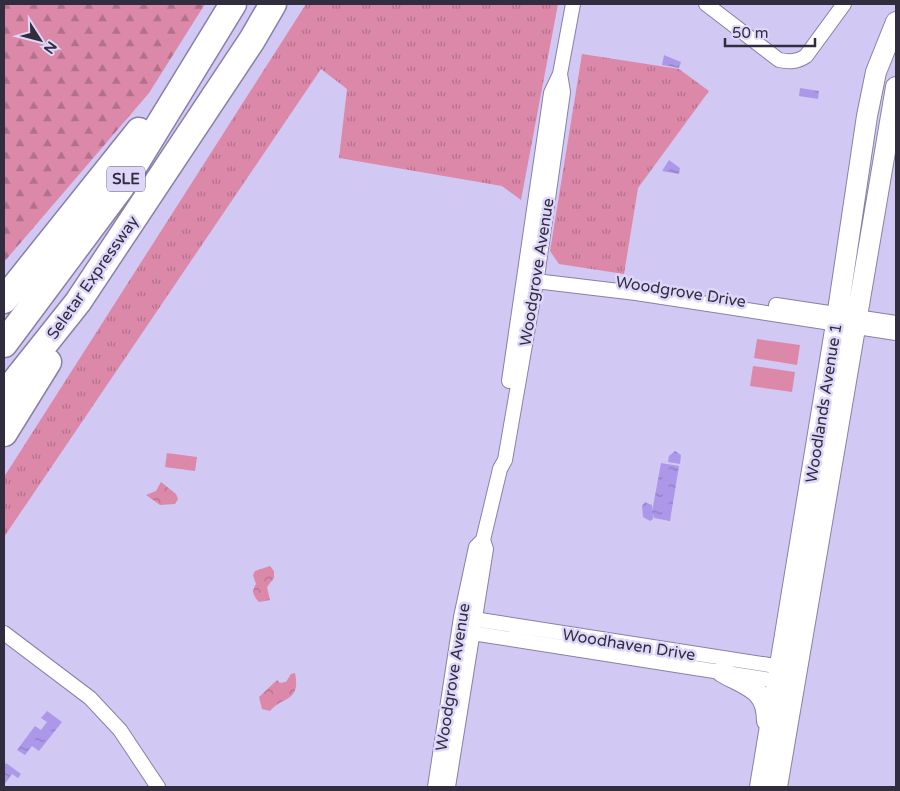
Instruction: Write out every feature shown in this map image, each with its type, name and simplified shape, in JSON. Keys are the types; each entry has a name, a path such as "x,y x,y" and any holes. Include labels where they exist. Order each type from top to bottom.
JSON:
{"highway":[{"name":"Seletar Expressway","path":"4,344 121,187 233,4"},
{"name":"Seletar Expressway","path":"4,395 78,302 252,40 273,4"},
{"path":"4,300 208,44"},
{"path":"4,434 73,323 78,302"}],"main road":[{"name":"Woodlands Avenue 1","path":"777,787 787,675 867,116 876,72 896,22"},
{"name":"Woodlands Avenue 1","path":"760,787 770,727 787,675 858,322 896,87"},
{"path":"722,672 754,689 765,703 767,722 770,727"}],"street":[{"name":"Woodgrove Avenue","path":"435,787 467,625 486,549 483,540 500,469 499,457 563,92 560,74 573,4"},
{"path":"706,4 779,60 788,62 798,61 806,56 844,4"},
{"name":"Woodgrove Drive","path":"531,275 858,322"},
{"path":"858,322 896,323"},
{"path":"858,322 896,333"},
{"name":"Woodgrove Avenue","path":"448,787 467,625"},
{"name":"Woodhaven Drive","path":"467,625 787,675"},
{"name":"Woodhaven Drive","path":"467,625 722,672 787,675"},
{"path":"4,633 90,698 120,730 158,787"}],"green space":[{"path":"4,4 205,4 149,93 4,262"},
{"path":"306,4 558,4 521,200 502,186 339,158 347,89 321,69 4,537 4,477"},
{"path":"582,54 679,69 709,91 638,188 624,274 559,264 550,251"},
{"path":"757,339 800,345 797,365 754,358"},
{"path":"753,366 795,372 792,392 750,386"},
{"path":"167,453 197,457 195,471 165,467"},
{"path":"161,482 176,494 178,499 175,504 160,505 146,495 156,491"},
{"path":"270,566 274,571 274,578 267,587 270,600 259,602 253,593 256,584 253,575 255,571"},
{"path":"295,673 296,682 293,694 270,711 262,709 259,697 277,680 280,683 286,682 291,674"}],"water":[{"path":"664,55 681,62 679,68 662,65"},
{"path":"800,88 819,91 818,99 799,96"},
{"path":"669,160 680,168 679,174 662,171"},
{"path":"675,451 681,455 680,464 668,462 669,456"},
{"path":"661,463 679,466 670,521 654,518 652,512"},
{"path":"645,502 652,505 653,519 650,521 643,517 642,506"},
{"path":"47,711 62,722 39,751 32,746 25,755 17,750 35,726 41,730 47,722 41,718"},
{"path":"6,763 21,774 18,778 12,774 4,785 4,766"}]}
